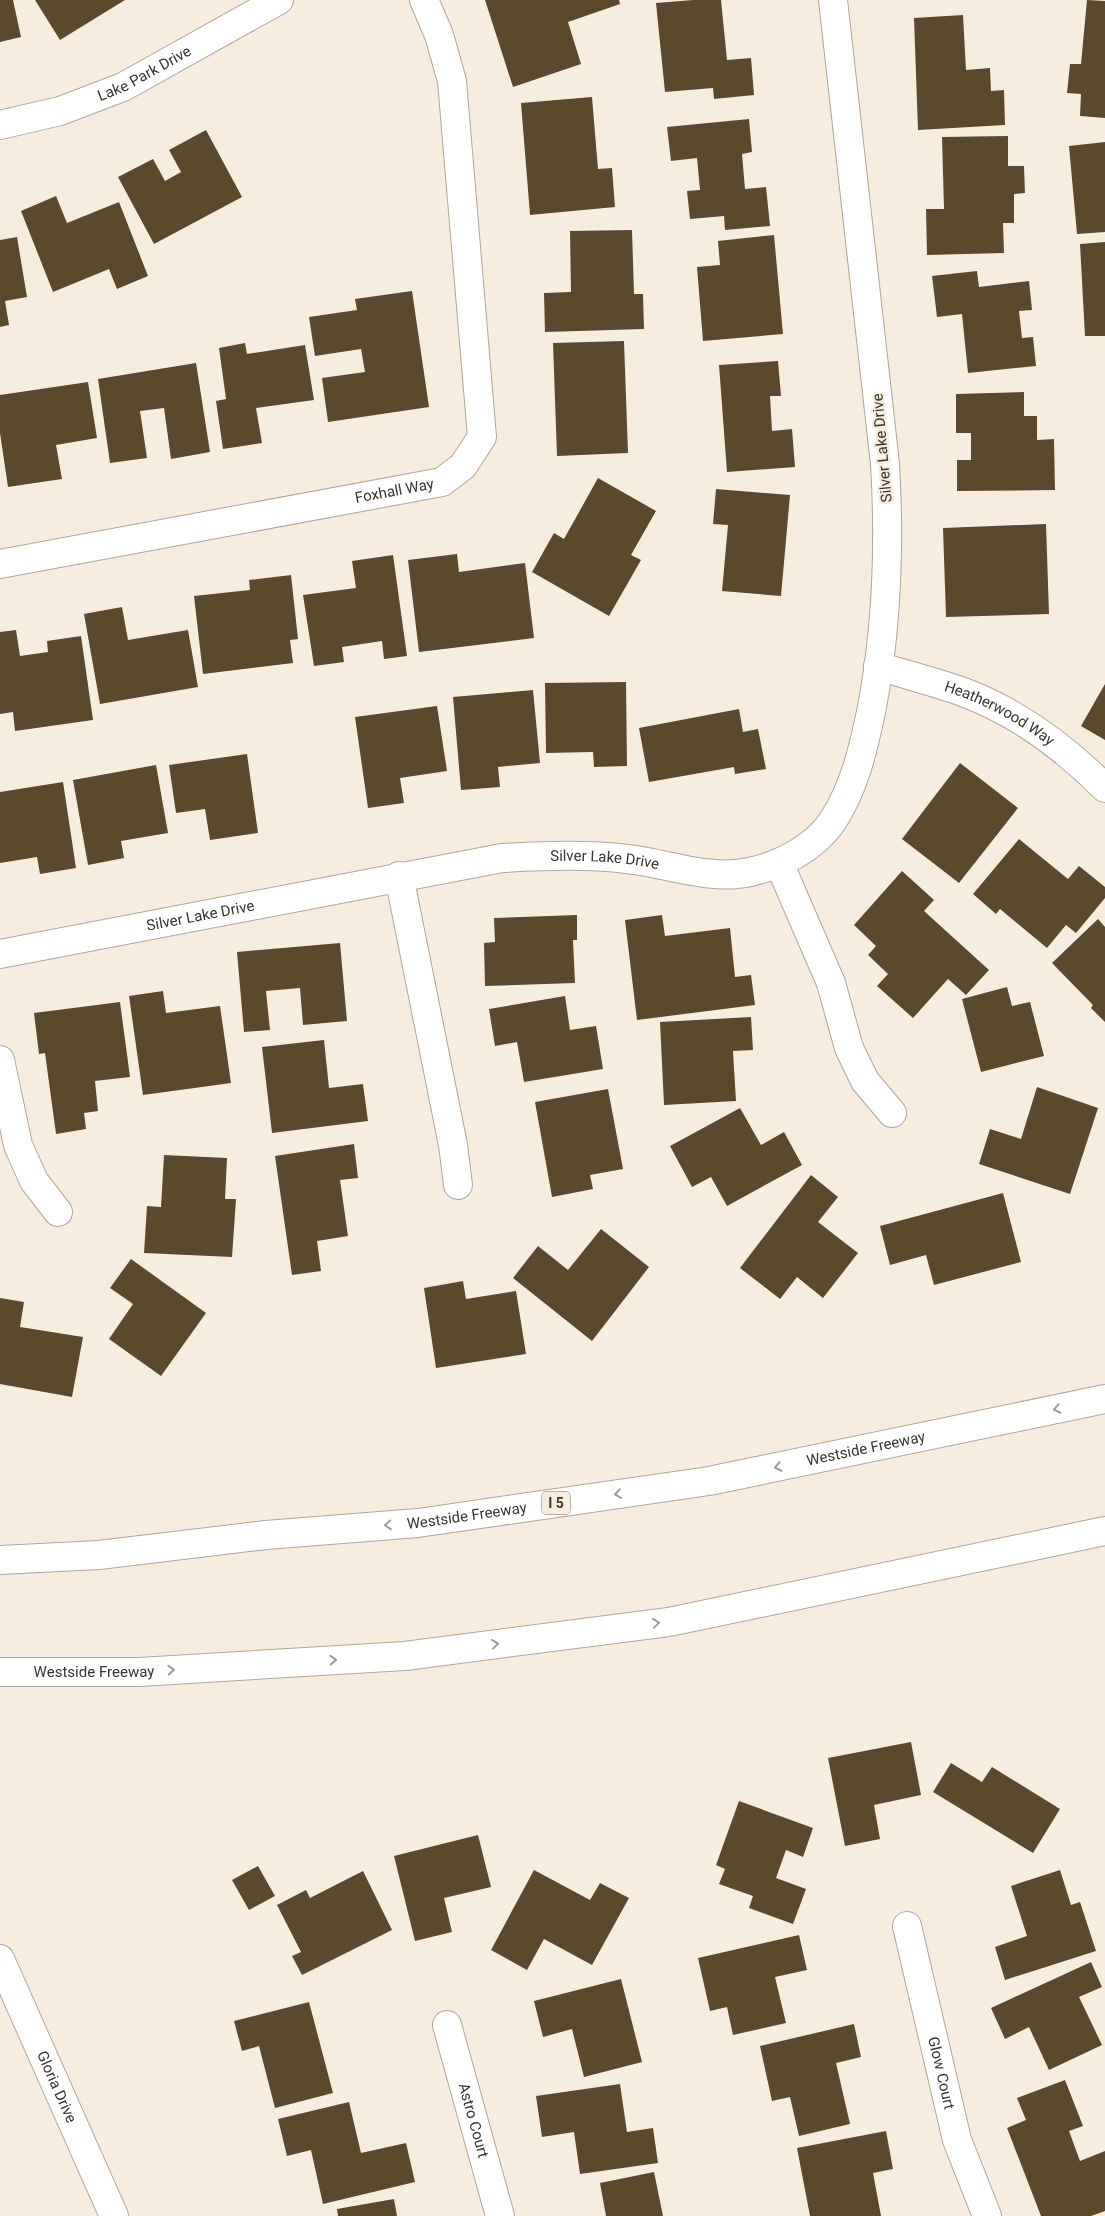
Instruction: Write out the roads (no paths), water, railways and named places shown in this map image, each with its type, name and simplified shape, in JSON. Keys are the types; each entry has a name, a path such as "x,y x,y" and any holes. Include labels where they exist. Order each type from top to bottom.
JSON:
{"main road":[{"name":"Lake Park Drive","path":"0,126 60,111 123,87 279,0"},
{"name":"Foxhall Way","path":"0,564 442,482 463,466 482,437 452,81 439,35 424,0"},
{"name":"Silver Lake Drive","path":"0,954 399,876 502,858 560,855 627,859 722,874 749,872 779,863 804,850 831,824 850,794 867,733 886,614 889,524 886,464 833,0"},
{"name":"Heatherwood Way","path":"878,666 964,692 1004,710 1053,741 1105,788"},
{"path":"779,863 831,983 849,1048 866,1081 892,1113"},
{"path":"399,876 453,1145 458,1185"},
{"path":"0,1060 18,1145 34,1181 58,1212"},
{"name":"Westside Freeway","path":"0,1560 99,1556 266,1534 418,1523 699,1482 1105,1399"},
{"name":"Westside Freeway","path":"0,1672 139,1672 405,1656 669,1622 1105,1531"},
{"name":"Glow Court","path":"907,1926 957,2140 987,2216"},
{"name":"Gloria Drive","path":"0,1959 114,2216"},
{"name":"Astro Court","path":"447,2026 500,2216"}]}
